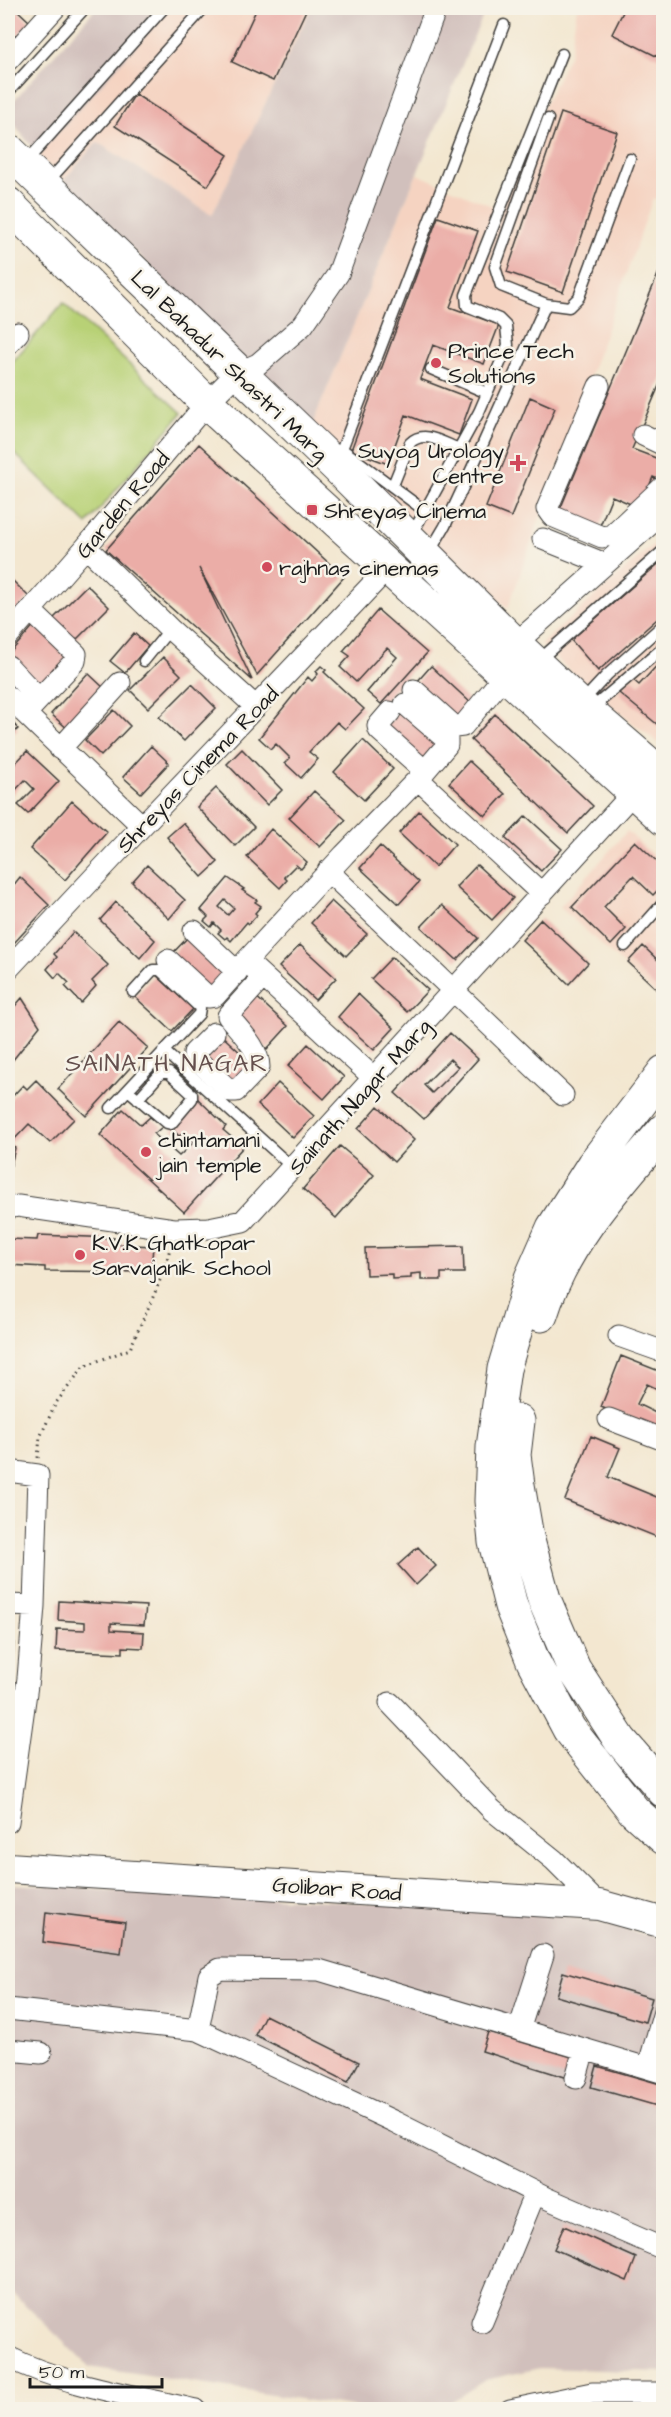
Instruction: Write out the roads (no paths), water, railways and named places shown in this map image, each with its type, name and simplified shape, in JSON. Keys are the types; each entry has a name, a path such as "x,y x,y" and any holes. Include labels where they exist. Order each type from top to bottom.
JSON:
{"main road":[{"name":"Lal Bahadur Shastri Marg","path":"25,167 237,373 339,458 417,549 525,654 663,777"},
{"name":"Lal Bahadur Shastri Marg","path":"8,204 207,403 663,819"},
{"path":"663,1072 606,1174 581,1232 548,1293 531,1347 514,1455 527,1537 544,1599 574,1669 620,1740 663,1791"},
{"path":"663,1130 606,1174 553,1228 531,1278 504,1369 492,1465 491,1502 495,1542 511,1606 533,1661 569,1729 634,1811 663,1838"}],"street":[{"path":"8,60 55,8"},
{"name":"Garden Road","path":"8,636 34,614 86,547 207,403 237,373 258,364 303,325 338,274 435,8"},
{"path":"599,386 547,509 552,516 602,537 612,536 663,486"},
{"path":"643,435 663,445"},
{"path":"525,654 605,564 663,512"},
{"path":"543,539 605,564"},
{"path":"86,547 170,629 256,707"},
{"name":"Shreyas Cinema Road","path":"8,969 141,825 387,569"},
{"path":"8,651 34,614 76,654 75,660 32,706"},
{"path":"8,666 60,748 141,825"},
{"path":"403,702 455,727 463,726 505,675"},
{"path":"60,748 120,683"},
{"path":"8,697 32,706"},
{"path":"168,960 208,997 215,996 328,871 421,775 447,745 447,740 403,702"},
{"path":"403,702 378,726 379,730 421,775 542,894"},
{"name":"Sainath Nagar Marg","path":"8,1208 18,1206 174,1229 209,1228 243,1221 375,1079 633,793"},
{"path":"328,871 563,1095"},
{"path":"194,931 242,967 263,977 375,1079"},
{"path":"214,1033 194,1053 194,1057 230,1090 236,1091 259,1067 259,1059 228,1016 263,977"},
{"path":"663,1352 631,1348 663,1367"},
{"path":"609,1419 663,1440"},
{"path":"8,1471 38,1475 34,1606 28,1678 8,1822"},
{"path":"8,1605 34,1606"},
{"path":"390,1703 492,1810 554,1860 599,1905"},
{"name":"Golibar Road","path":"8,1868 599,1905 663,1923"},
{"path":"519,2030 543,1955"},
{"path":"198,2030 209,1976 220,1969 319,1970 656,2070 663,2012"},
{"path":"8,2009 198,2030 395,2122 535,2193 663,2249"},
{"path":"576,2078 584,2049"},
{"path":"8,2050 41,2053"},
{"path":"482,2322 535,2193"},
{"path":"8,2357 24,2366 75,2382 196,2409"},
{"path":"510,2409 592,2393 663,2393"}],"lane":[{"path":"8,92 85,8"},
{"path":"25,167 164,8"},
{"path":"25,167 204,8"},
{"path":"425,511 393,485 339,458 504,26"},
{"path":"417,549 425,511 487,393 508,345 506,326 499,319 467,306 466,295 562,54"},
{"path":"548,119 495,267 501,286 546,304 569,307 579,297 630,159"},
{"path":"417,549 449,517 546,304"},
{"path":"431,369 487,393"},
{"path":"393,485 410,443 415,438 424,435 459,449"},
{"path":"525,654 663,550"},
{"path":"584,708 607,675 663,624"},
{"path":"144,661 170,629"},
{"path":"584,708 663,647"},
{"path":"625,946 663,902"},
{"path":"111,1108 199,1014 200,1008 160,970 153,970 133,992"},
{"path":"164,1051 293,1168"},
{"path":"128,1090 138,1099 167,1123 171,1124 192,1099 192,1094 168,1073 161,1073 138,1099"}],"place":[{"name":"Prince Tech Solutions","path":"436,363"},
{"name":"Suyog Urology Centre","path":"518,463"},
{"name":"Shreyas Cinema","path":"312,510"},
{"name":"rajhnas cinemas","path":"267,567"},
{"name":"chintamani jain temple","path":"146,1152"},
{"name":"K.V.K Ghatkopar Sarvajanik School","path":"80,1255"}],"district":[{"name":"SAINATH NAGAR","path":"167,1063"}]}
